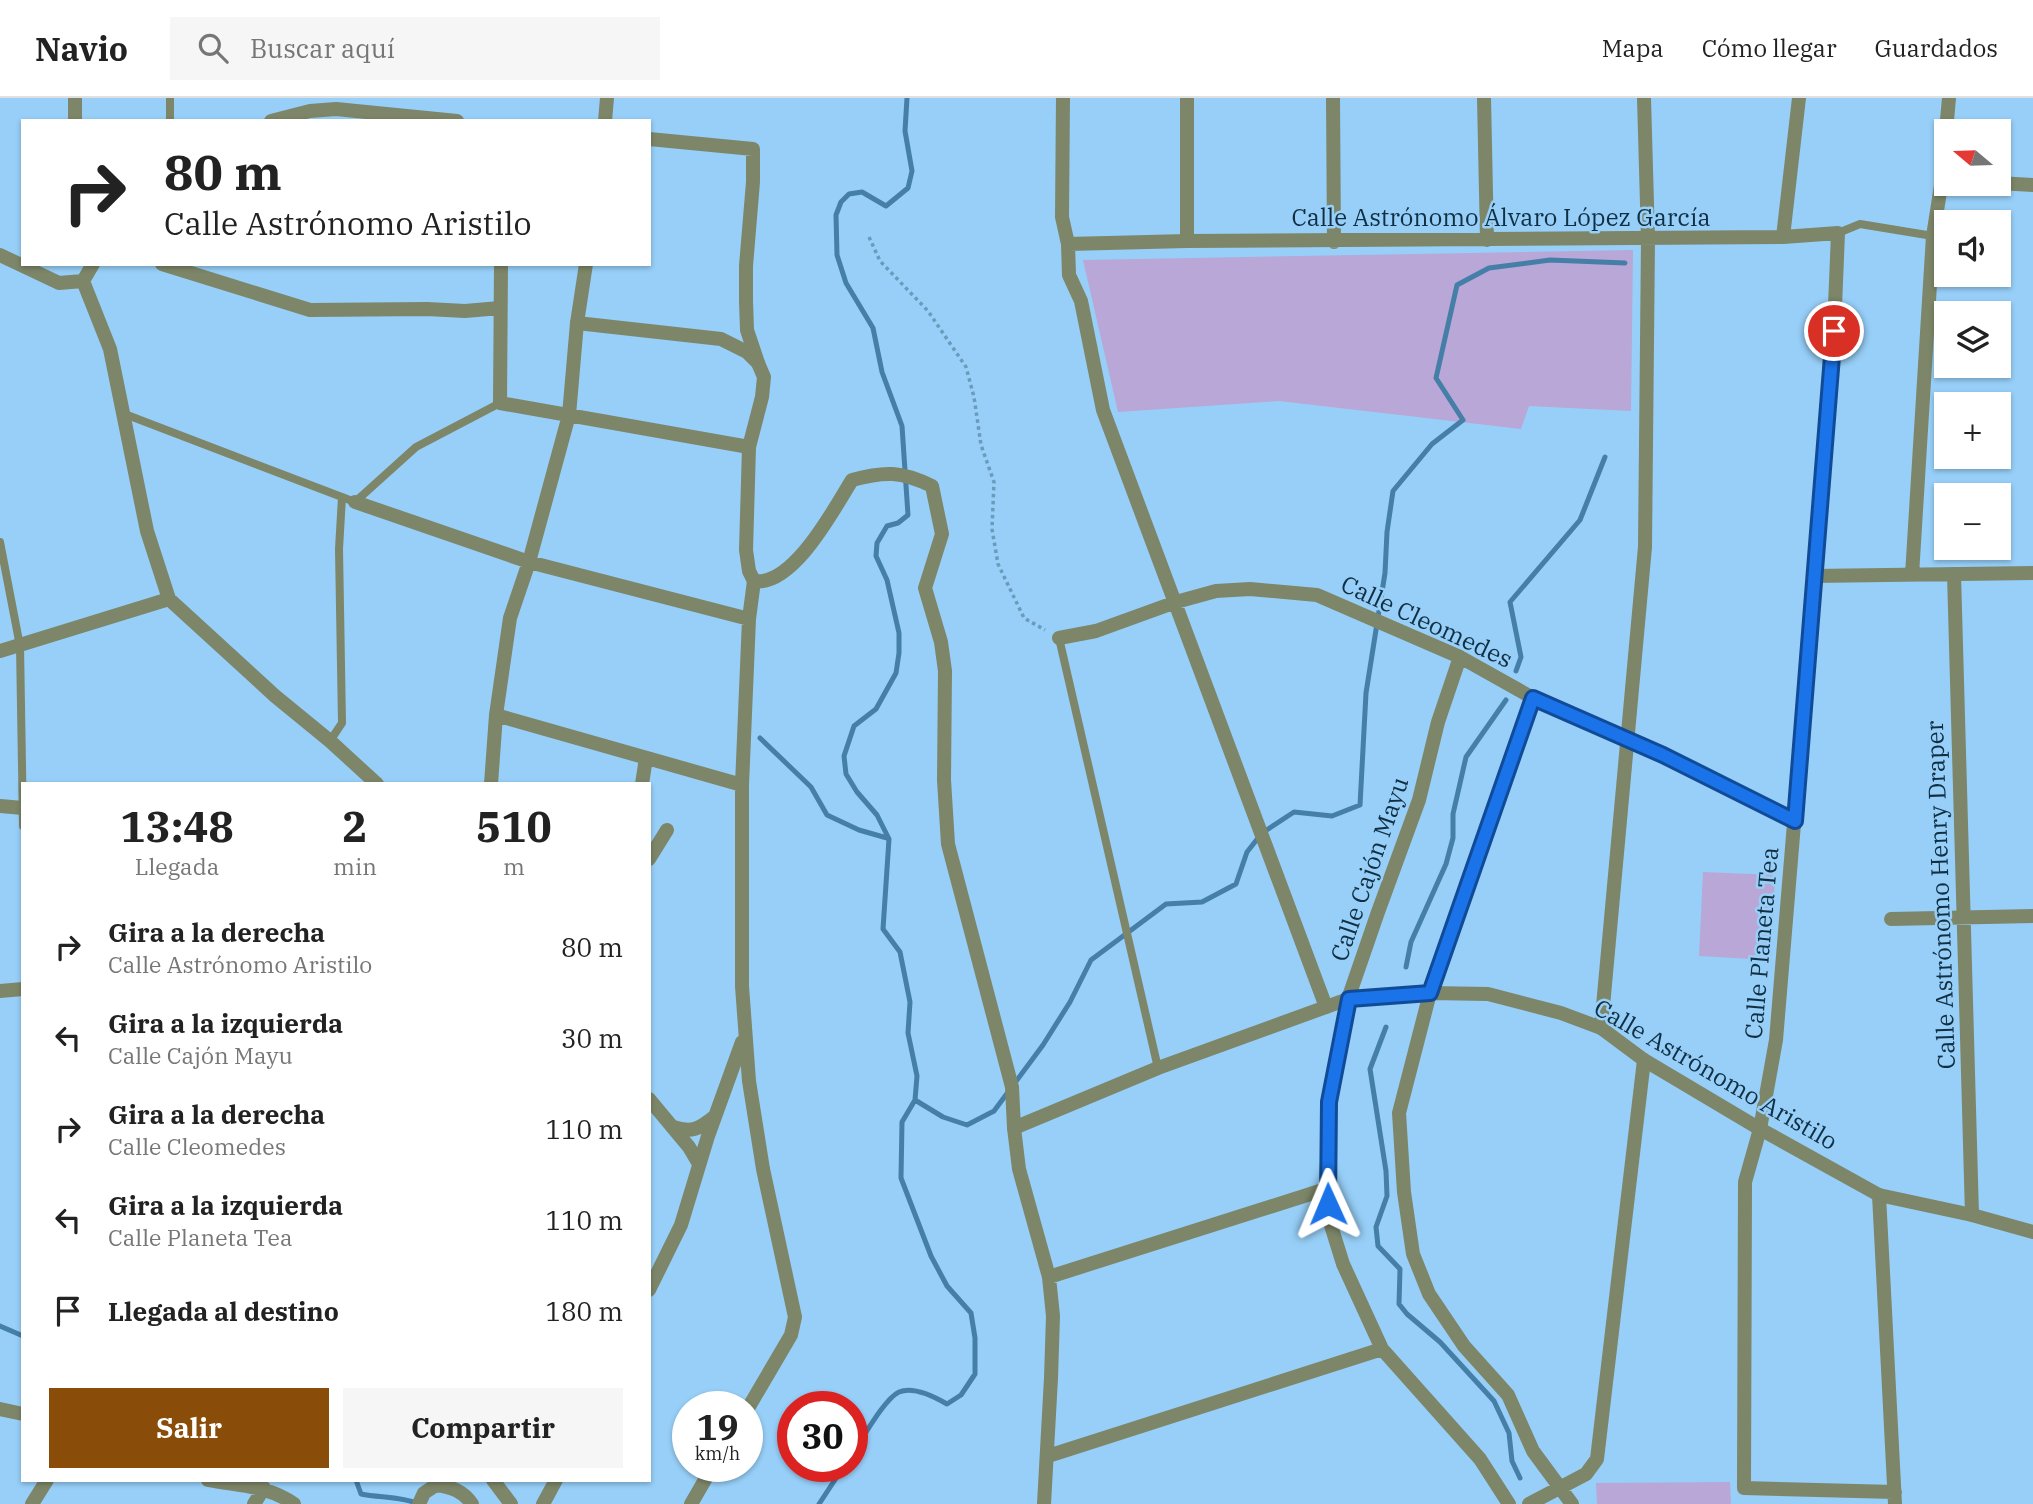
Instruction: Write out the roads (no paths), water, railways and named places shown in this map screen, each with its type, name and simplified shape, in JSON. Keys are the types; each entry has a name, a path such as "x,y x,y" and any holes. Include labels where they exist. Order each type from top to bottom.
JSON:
{"street":[{"path":"75,98 75,119"},
{"path":"605,119 607,98"},
{"path":"1063,98 1062,218 1068,244 1069,275 1081,301 1103,410 1326,1007"},
{"path":"1187,98 1187,241"},
{"path":"1333,98 1334,242"},
{"path":"1484,98 1487,240"},
{"path":"1601,1028 1645,547 1647,239 1644,98"},
{"path":"1783,237 1799,98"},
{"path":"1947,119 1949,98"},
{"path":"279,119 334,104 443,119"},
{"path":"651,139 753,149 746,266 747,330 764,377 762,397 748,447 746,550 749,572 754,581 749,619 742,785 741,917 745,1031 748,1081 763,1169 795,1317 791,1335 758,1391"},
{"path":"2011,184 2033,185"},
{"path":"1912,575 1933,236 1941,196"},
{"name":"Calle Astrónomo Álvaro López García","path":"1068,244 1647,239 1783,237 1838,233"},
{"name":"Calle Planeta Tea","path":"1838,233 1833,355 1776,1040 1760,1129 1745,1182 1744,1488 1895,1498"},
{"path":"0,255 21,265"},
{"path":"23,266 59,283 83,281"},
{"path":"81,266 83,281 110,349 147,531 169,599 275,696 330,741 369,782"},
{"path":"83,281 92,266"},
{"path":"168,266 310,310 500,309"},
{"path":"501,266 500,403 748,447"},
{"path":"491,782 496,715 510,618 529,562 569,415 577,323 586,266"},
{"path":"577,323 721,339 737,345 758,363"},
{"path":"754,581 764,582 777,578 794,563 825,524 852,480 882,472 915,478 932,486 942,534 925,588 941,642 945,671 944,780 948,844 1012,1087 1019,1170 1049,1277 1052,1317 1044,1504"},
{"path":"349,500 529,562 749,619"},
{"path":"1813,576 2033,573"},
{"name":"Calle Astrónomo Henry Draper","path":"1954,574 1972,1215"},
{"name":"Calle Cleomedes","path":"1059,638 1096,631 1176,602 1216,591 1317,595 1460,657 1533,698 1663,755 1795,821"},
{"path":"0,651 169,599"},
{"name":"Calle Cajón Mayu","path":"1460,657 1438,722 1419,800 1349,999 1329,1102 1326,1189 1329,1219 1343,1264 1382,1349 1480,1459 1508,1504"},
{"path":"1533,698 1430,993 1399,1113 1404,1192 1413,1254 1429,1294 1464,1346 1508,1395 1532,1451 1572,1504"},
{"path":"496,715 742,785"},
{"path":"642,782 646,758"},
{"path":"0,806 21,808"},
{"path":"651,856 667,830"},
{"path":"1891,919 2033,916"},
{"path":"0,991 21,989"},
{"name":"Calle Astrónomo Aristilo","path":"1014,1128 1157,1068 1349,999 1430,993 1488,994 1561,1013 1601,1028 1644,1060 1879,1195 1972,1215 2033,1232"},
{"path":"651,1286 681,1225 745,1031"},
{"path":"1529,1504 1586,1474 1597,1459 1644,1060"},
{"path":"651,1101 699,1164"},
{"path":"672,1127 688,1132 699,1129 716,1115"},
{"path":"1049,1277 1326,1189"},
{"path":"1879,1195 1895,1498"},
{"path":"1048,1456 1382,1349"},
{"path":"0,1409 21,1414"},
{"path":"32,1504 46,1482"},
{"path":"222,1482 264,1488 281,1494 294,1504"},
{"path":"494,1482 511,1504"},
{"path":"543,1504 555,1482"},
{"path":"691,1504 704,1482"},
{"path":"419,1504 425,1493 436,1485 451,1487 466,1495 471,1504"},
{"path":"254,1504 264,1488"}],"lane":[{"path":"170,98 170,119"},
{"name":"Calle Astrónomo Álvaro López García","path":"1838,233 1860,224 1933,236"},
{"path":"330,741 342,723 339,549 349,500 416,447 500,403"},
{"path":"122,413 349,500"},
{"path":"0,542 20,646 22,782"},
{"path":"1059,638 1157,1068"}],"waterway":[{"path":"868,1429 880,1411 899,1392 917,1391 947,1404 961,1395 975,1374 975,1338 971,1313 947,1286 931,1256 901,1178 902,1122 915,1100 917,1076 908,1033 910,1002 900,952 883,929 889,839 877,815 846,774 844,756 854,726 876,709 896,673 899,633 887,580 876,556 877,543 887,526 898,523 908,515 902,426 882,372 873,328 846,283 837,255 836,215 841,202 849,194 862,192 886,206 908,188 912,171 905,131 907,98"},
{"path":"915,1100 943,1117 967,1125 994,1111 1043,1045 1070,1002 1091,960 1166,904 1202,902 1236,884 1247,852 1262,833 1294,812 1332,816 1360,805 1366,693 1385,573 1393,491 1432,444 1463,420 1436,378 1457,285 1489,268 1550,260 1625,263"},
{"path":"1516,671 1521,657 1510,602 1580,520 1605,457"},
{"path":"1406,967 1411,942 1446,864 1453,838 1453,814 1466,757 1506,700"},
{"path":"760,738 811,787 827,815 859,830 887,838"},
{"path":"1386,1027 1370,1069 1386,1171 1387,1196 1376,1227 1378,1246 1400,1269 1399,1304 1440,1342 1494,1401 1509,1433 1512,1461 1520,1478"},
{"path":"0,1326 21,1335"},
{"path":"357,1482 361,1494 419,1504"},
{"path":"819,1504 833,1482"}]}
